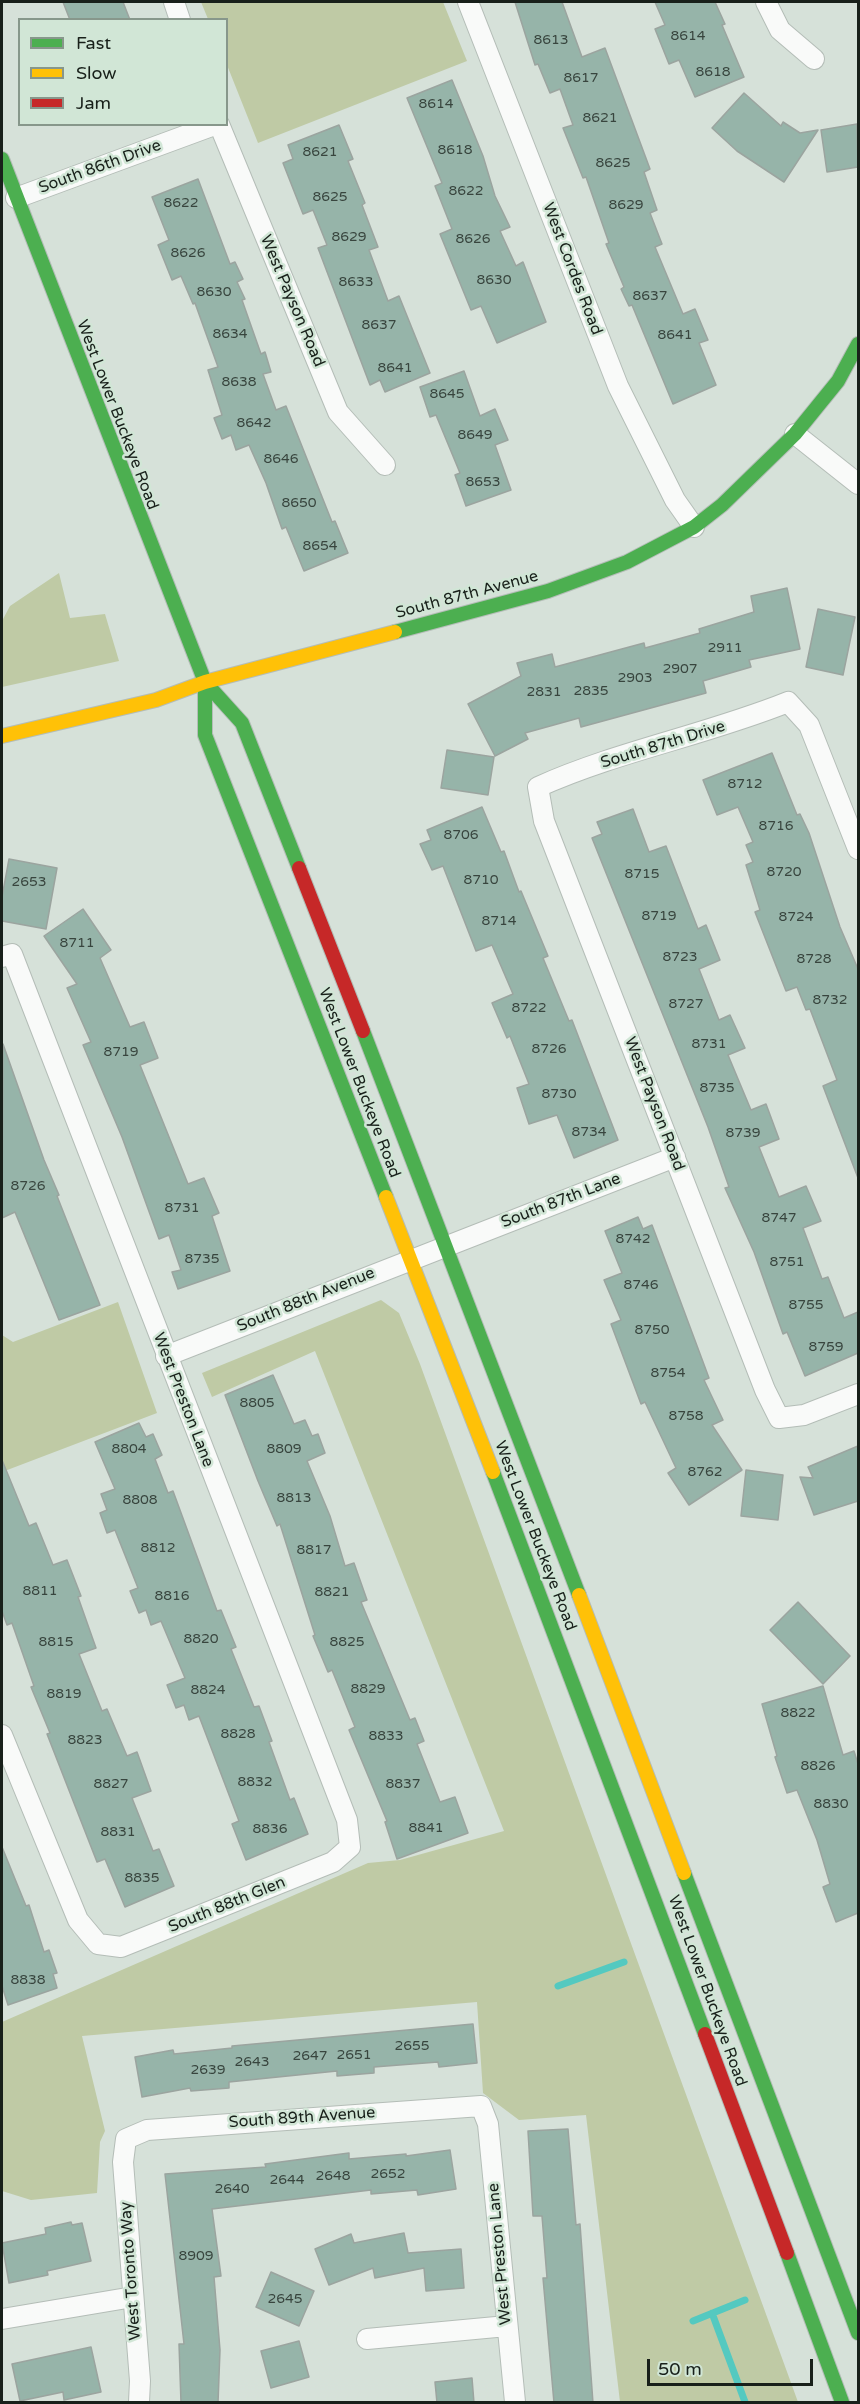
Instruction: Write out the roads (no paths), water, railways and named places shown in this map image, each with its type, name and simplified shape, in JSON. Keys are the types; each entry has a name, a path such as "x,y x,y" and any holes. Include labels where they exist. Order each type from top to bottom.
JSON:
{"main road":[{"name":"West Lower Buckeye Road","path":"2,159 205,682 242,723 447,1245 858,2333"},
{"name":"South 87th Avenue","path":"2,736 156,700 205,682 548,591 627,562 694,527 722,505 795,434 838,381 858,344"},
{"name":"West Lower Buckeye Road","path":"205,682 205,735 410,1259 660,1911 842,2403"}],"street":[{"path":"174,2 179,18"},
{"name":"West Cordes Road","path":"468,2 618,386 675,500 694,527"},
{"path":"766,2 780,30 814,59"},
{"name":"South 86th Drive","path":"16,198 213,126"},
{"name":"West Payson Road","path":"219,126 338,412 385,465"},
{"path":"795,434 858,484"},
{"name":"South 87th Drive","path":"538,787 567,774 745,719 788,702 809,725 858,849"},
{"name":"West Payson Road","path":"538,787 544,821 765,1390 779,1418 804,1415 858,1394"},
{"name":"West Preston Lane","path":"7,956 347,1820 350,1847"},
{"name":"South 87th Lane","path":"447,1245 675,1157"},
{"name":"South 88th Avenue","path":"166,1356 447,1245"},
{"name":"South 88th Glen","path":"2,1735 78,1920 98,1944 121,1947 333,1862 350,1847"},
{"name":"West Preston Lane","path":"481,2106 488,2124 515,2403"},
{"name":"South 89th Avenue","path":"126,2139 147,2130 481,2106"},
{"name":"West Toronto Way","path":"126,2139 123,2162 139,2403"},
{"path":"2,2319 133,2296"},
{"path":"367,2339 507,2326"}],"waterway":[{"path":"558,1986 624,1962"},
{"path":"693,2321 745,2300"},
{"path":"712,2313 745,2402"}]}
